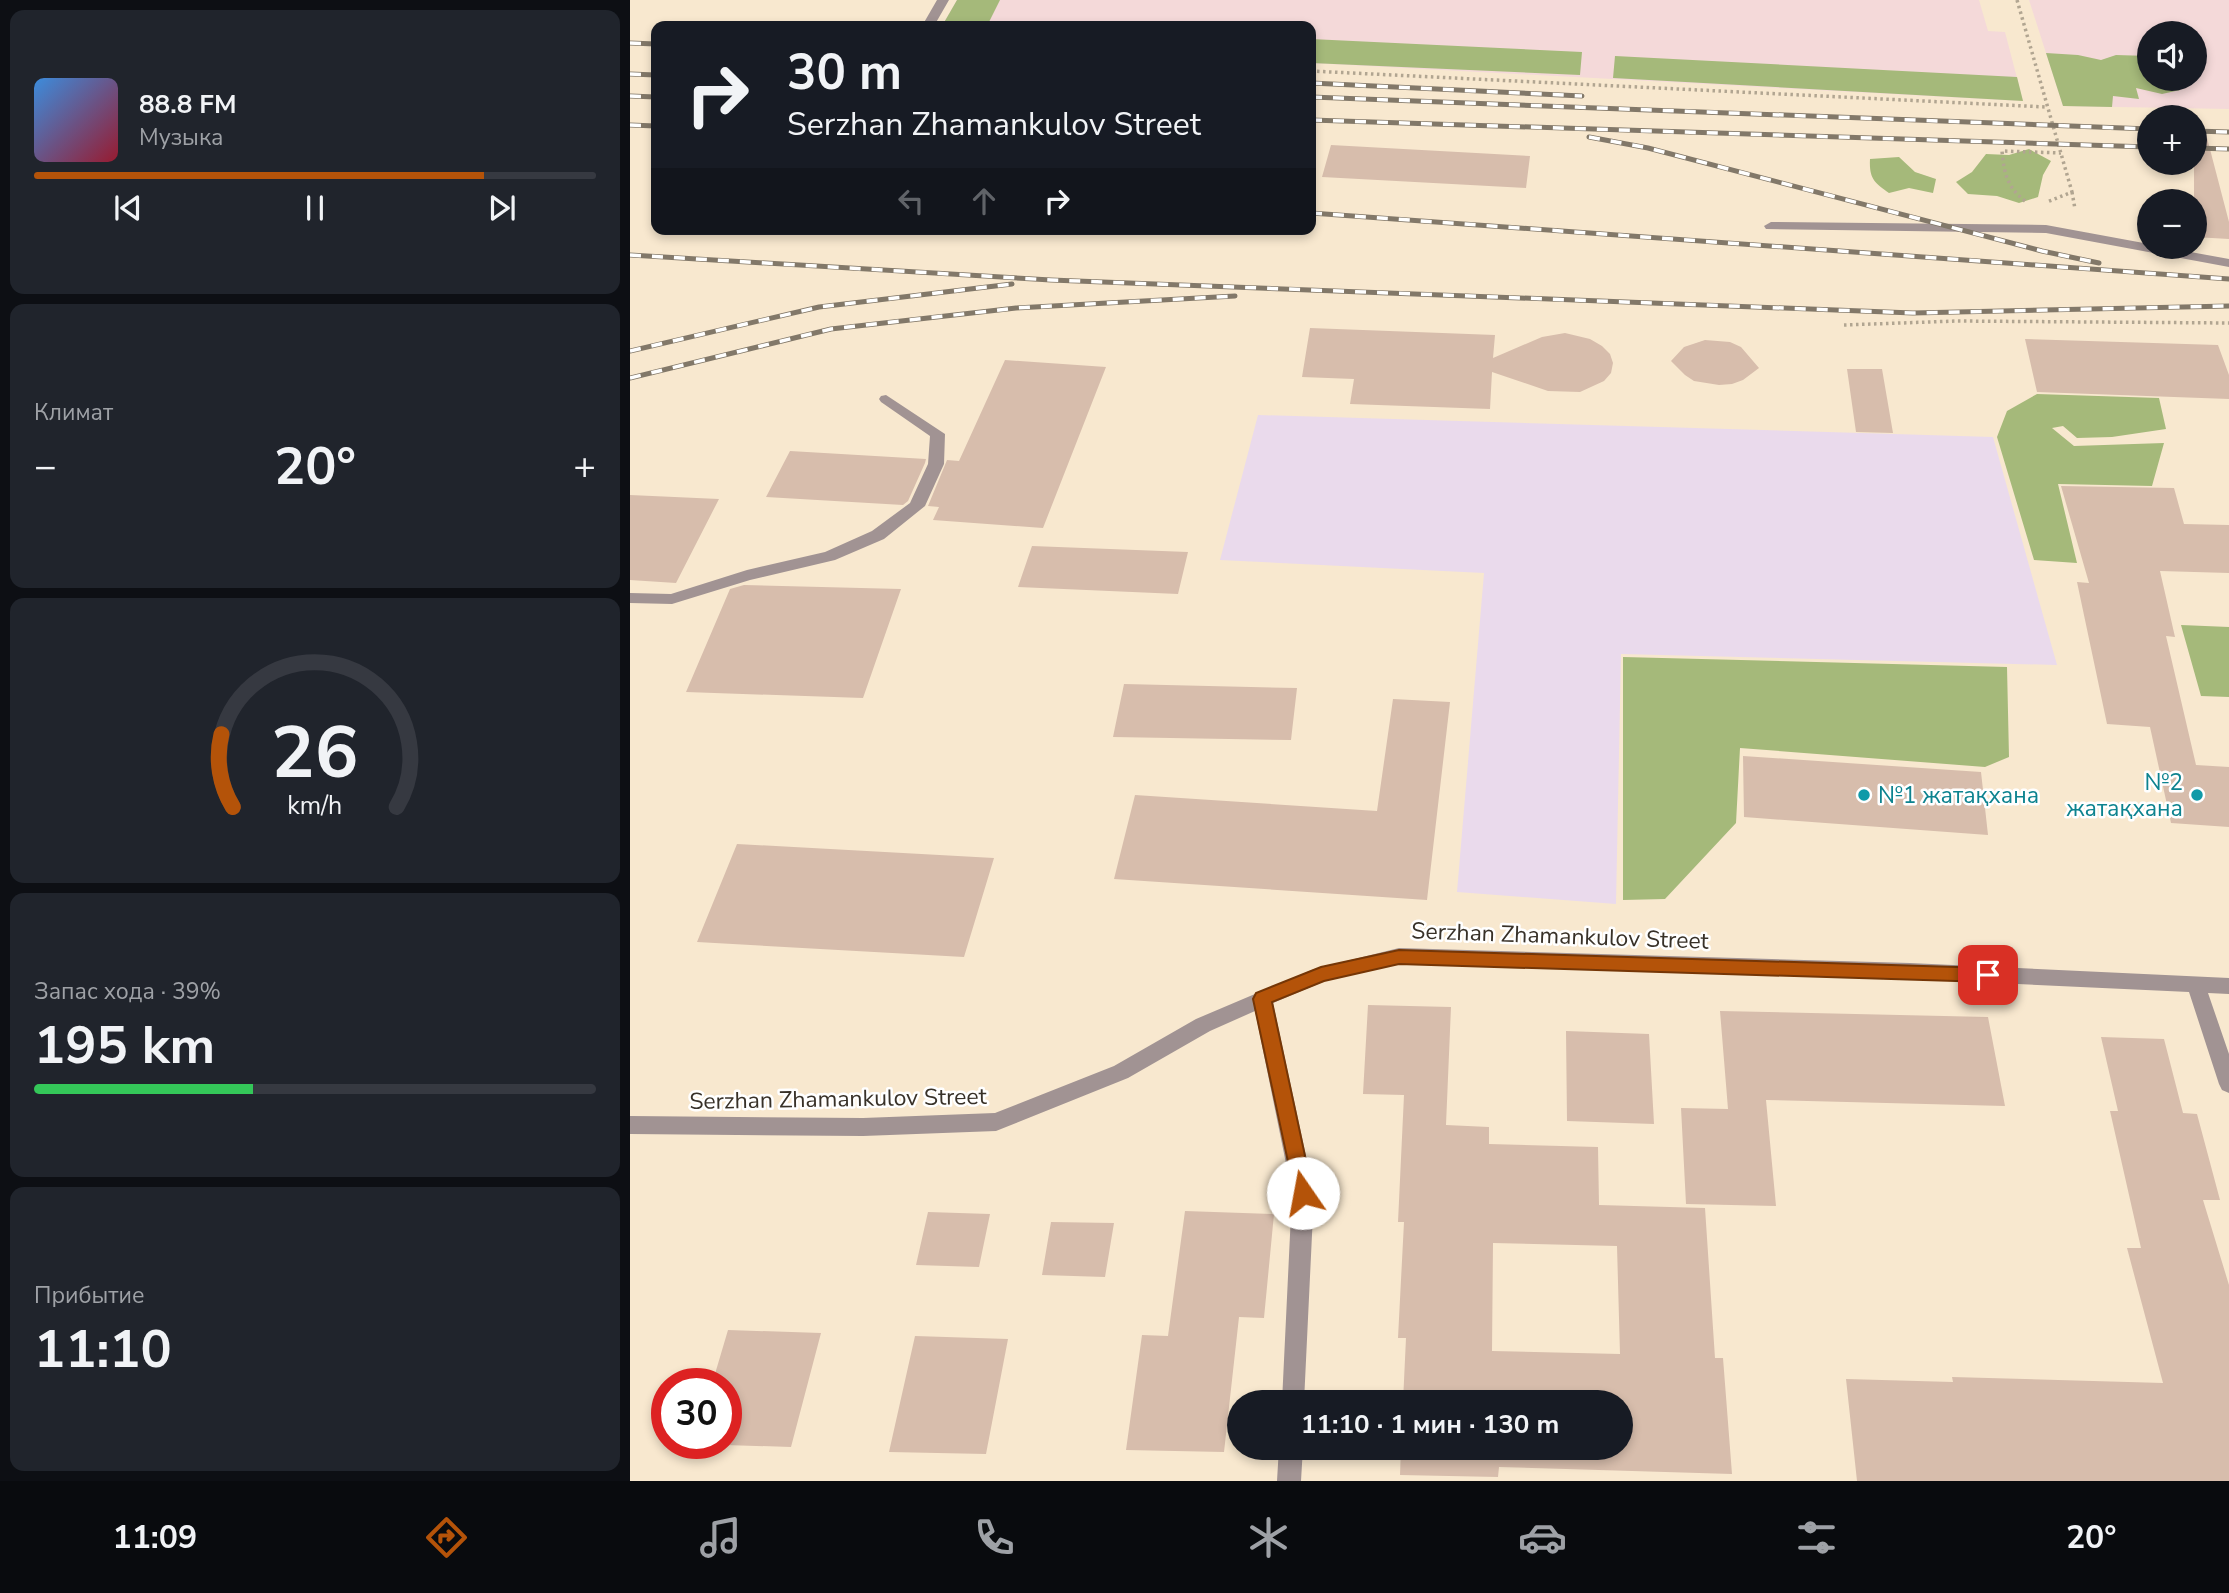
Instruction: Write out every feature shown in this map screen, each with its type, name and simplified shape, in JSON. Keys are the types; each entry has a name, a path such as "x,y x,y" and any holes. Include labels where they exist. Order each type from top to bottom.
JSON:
{"street":[{"path":"931,21 943,0"},
{"path":"1771,226 2046,229 2229,263"},
{"path":"630,597 671,599 747,575 829,556 878,535 917,506 936,464 938,434 886,399"},
{"name":"Serzhan Zhamankulov Street","path":"630,1125 863,1127 996,1122 1121,1072 1203,1026 1321,974 1399,957 1910,971 2229,986"},
{"path":"2196,985 2229,1084"},
{"path":"1262,999 1303,1193 1294,1390"},
{"path":"1289,1481 1290,1460"}],"path":[{"path":"2017,0 2064,163"},
{"path":"1316,71 2046,107"},
{"path":"2034,207 2010,190 2004,172 2002,151 2061,153"},
{"path":"1844,325 1957,321 2229,323"}],"shaded area":[{"path":"957,0 1979,0 1988,31 2005,32 2023,101 1316,63 1316,21 945,21"},
{"path":"2029,0 2229,0 2229,109 2207,109 2207,105 2137,105 2137,107 2063,106"},
{"path":"1258,415 1993,437 2057,665 1621,654 1616,904 1457,892 1484,573 1220,560"}],"green space":[{"path":"957,0 1000,0 990,21 945,21"},
{"path":"1316,39 1582,52 1580,75 1316,63"},
{"path":"2046,53 2101,60 2116,55 2137,56 2136,88 2139,99 2113,96 2112,107 2063,106"},
{"path":"1615,56 2017,77 2023,101 1613,78"},
{"path":"2149,91 2176,91 2162,94"},
{"path":"2029,149 2051,161 2043,175 2038,197 2019,203 1997,196 1968,194 1956,182 1972,172 1986,154 2009,155"},
{"path":"1899,157 1915,172 1936,179 1933,193 1909,188 1889,193 1876,183 1870,171 1870,159"},
{"path":"2037,394 2159,398 2166,429 2112,437 2077,438 2063,426 2052,428 2074,446 2164,443 2152,486 2058,484 2077,563 2034,560 1997,437 2007,411"},
{"path":"2181,625 2229,627 2229,697 2201,696"},
{"path":"1623,657 2007,667 2009,757 1985,767 1740,748 1736,823 1665,899 1623,900"}],"building":[{"path":"2207,138 2229,222 2229,239 2207,238 2207,189 2194,189 2194,175 2207,175"},
{"path":"1331,145 1530,156 1526,188 1322,177"},
{"path":"1310,328 1495,335 1493,358 1542,337 1565,333 1590,339 1602,346 1610,354 1613,363 1611,373 1604,381 1580,392 1548,391 1492,372 1490,409 1350,404 1354,379 1302,377"},
{"path":"2025,339 2218,345 2229,375 2229,399 2037,392"},
{"path":"1705,340 1730,342 1741,347 1759,368 1743,380 1732,384 1694,381 1671,361 1684,347"},
{"path":"1005,360 1106,367 1043,528 933,520 939,507 928,506 947,460 959,461"},
{"path":"1847,369 1882,369 1893,433 1856,432"},
{"path":"790,451 926,459 908,501 903,505 766,497"},
{"path":"2061,486 2174,488 2184,524 2229,525 2229,573 2160,571 2175,637 2166,636 2196,765 2229,767 2229,827 2171,823 2150,727 2107,724 2077,582 2089,583"},
{"path":"630,495 719,499 676,583 630,580"},
{"path":"1032,546 1188,552 1178,594 1018,587"},
{"path":"744,585 901,589 863,698 686,692 730,589"},
{"path":"1124,684 1297,688 1291,740 1113,737"},
{"path":"1393,699 1450,702 1427,900 1114,879 1135,795 1377,811"},
{"name":"№1 жатақхана","path":"1743,756 1981,772 1988,835 1744,817"},
{"path":"737,844 994,858 964,957 697,942"},
{"path":"1368,1005 1451,1007 1446,1125 1489,1127 1489,1144 1598,1147 1599,1205 1705,1208 1715,1358 1723,1358 1732,1474 1499,1467 1498,1477 1400,1475 1401,1460 1633,1460 1633,1390 1404,1390 1406,1338 1398,1338 1404,1222 1398,1222 1404,1095 1363,1094","holes":["1493,1243 1617,1246 1620,1354 1492,1351"]},
{"path":"1720,1011 1988,1017 2005,1106 1766,1100 1776,1206 1686,1204 1681,1108 1728,1109"},
{"path":"1566,1031 1649,1034 1654,1124 1567,1121"},
{"path":"2101,1037 2164,1039 2183,1113 2197,1114 2220,1200 2203,1200 2229,1285 2229,1481 1857,1481 1846,1379 1953,1382 1952,1377 2163,1383 2127,1248 2141,1248 2110,1111 2118,1111"},
{"path":"1185,1211 1274,1214 1264,1318 1239,1317 1231,1390 1227,1390 1224,1452 1126,1450 1142,1335 1168,1336"},
{"path":"928,1212 990,1214 979,1267 916,1265"},
{"path":"1051,1222 1114,1223 1105,1277 1042,1275"},
{"path":"728,1330 821,1333 791,1447 742,1445 742,1368 717,1368"},
{"path":"915,1336 1008,1339 986,1454 889,1452"}],"railway":[{"path":"630,43 651,44"},
{"path":"630,74 651,75"},
{"path":"1316,83 1582,96"},
{"path":"630,96 651,97"},
{"path":"1316,97 2137,129"},
{"path":"1316,120 2137,147"},
{"path":"630,125 651,126"},
{"path":"2207,131 2229,132"},
{"path":"1589,137 1648,148 2042,251 2099,263"},
{"path":"2207,148 2229,149"},
{"path":"1316,213 2229,279"},
{"path":"630,255 1051,280 1913,313 2229,306"},
{"path":"630,351 819,307 1012,284"},
{"path":"630,378 831,329 1016,308 1235,296"}],"place":[{"name":"№1 жатақхана","path":"1864,795"},
{"name":"№2 жатақхана","path":"2197,795"}],"route":[{"path":"1303,1193 1262,999 1321,974 1399,957 1988,975"}]}
